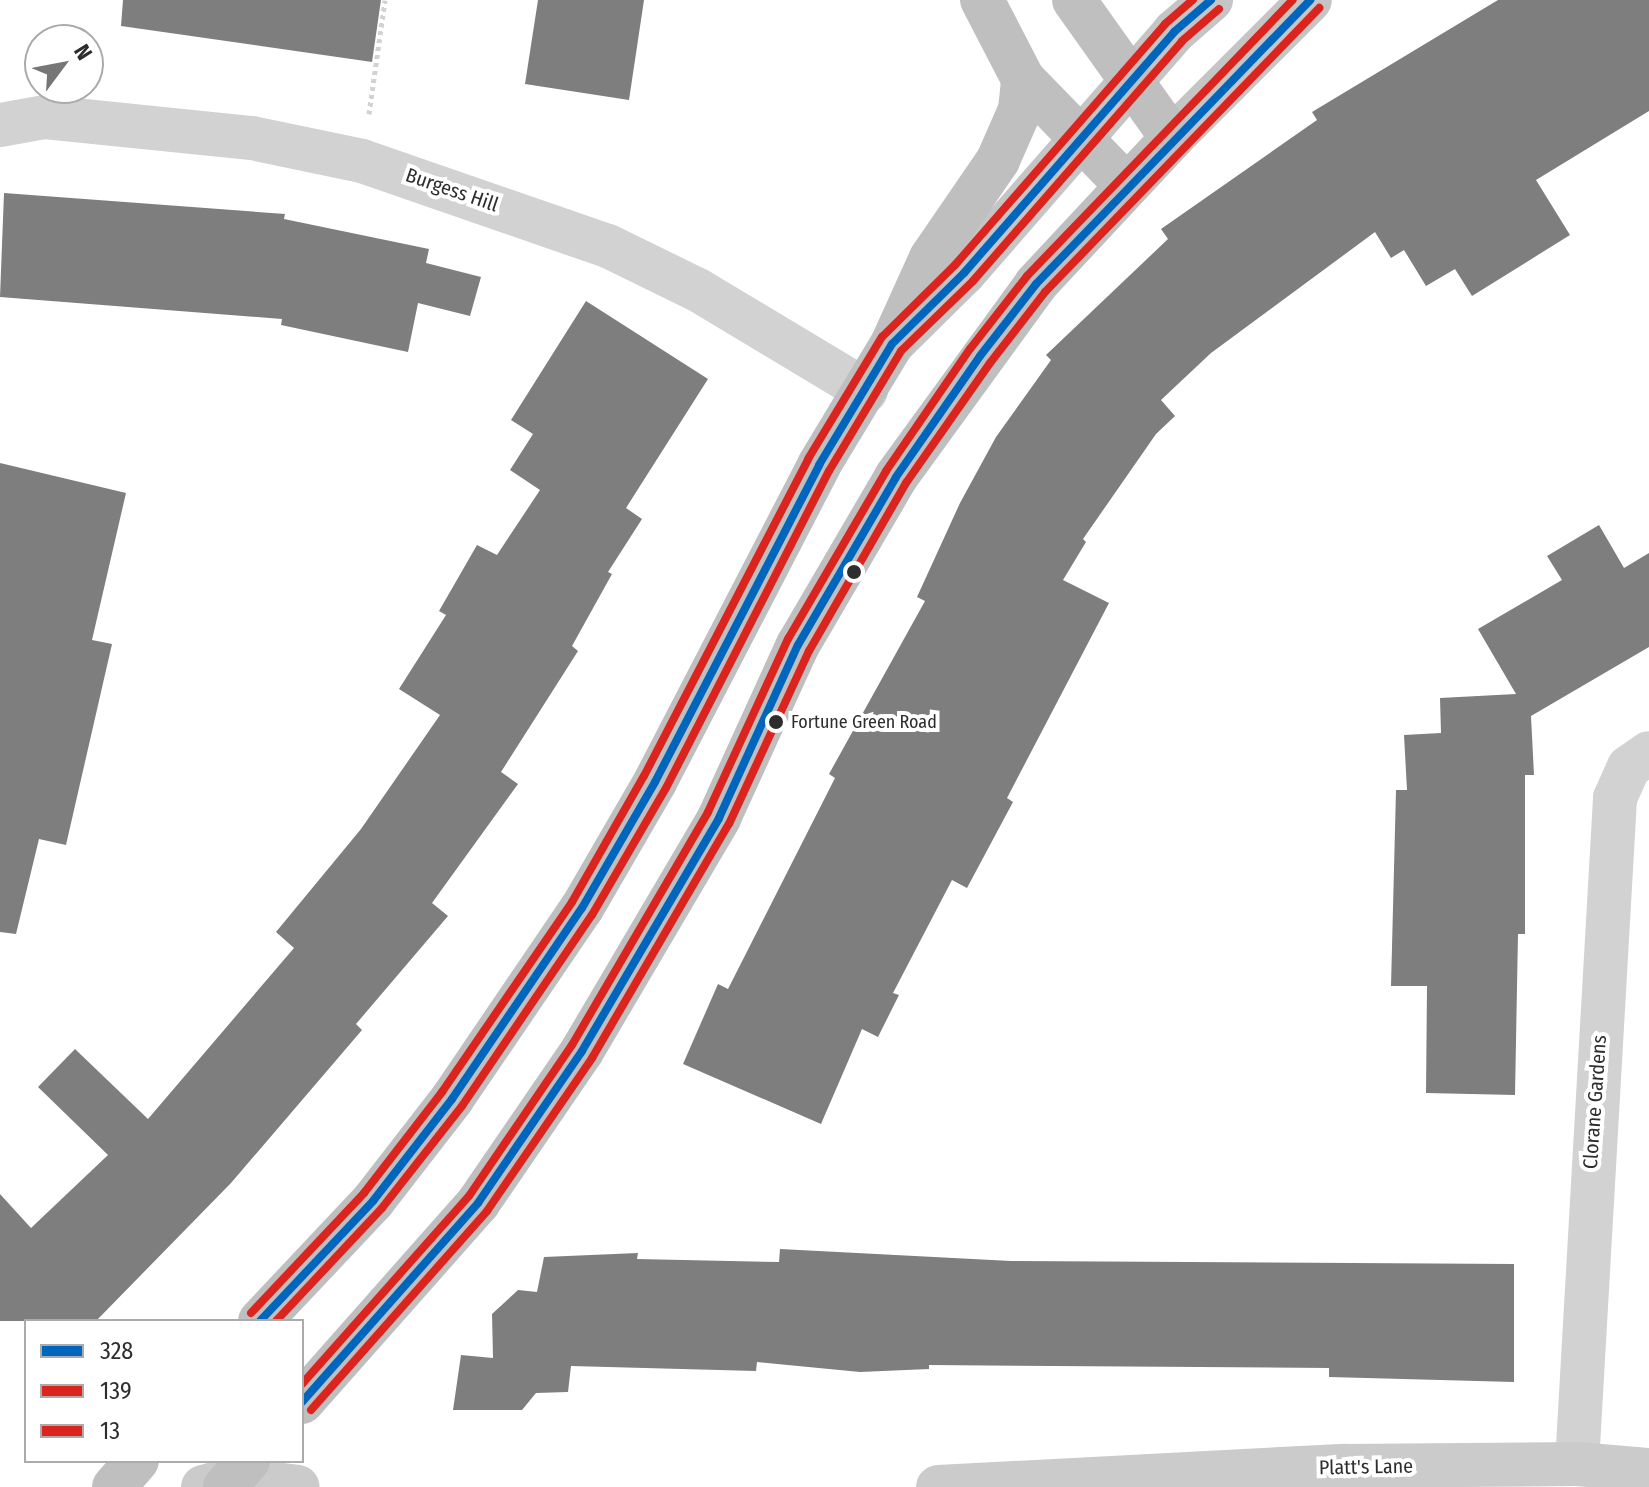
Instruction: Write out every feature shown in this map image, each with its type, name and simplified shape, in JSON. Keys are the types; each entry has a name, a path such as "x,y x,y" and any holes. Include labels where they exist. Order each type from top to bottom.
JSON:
{"highway":[{"path":"982,0 1023,79 1127,186"},
{"path":"304,1400 478,1203 574,1063 719,818 798,645 896,477 1036,284 1172,138 1129,82 1074,0"},
{"path":"262,1319 373,1201 452,1099 567,932 655,782 819,465 892,344 945,233 998,160 1020,110 1023,79"},
{"path":"114,1487 135,1463"}],"main road":[{"path":"892,344 964,273 1129,82 1211,0"},
{"path":"1172,138 1310,0"}],"street":[{"name":"Burgess Hill","path":"0,125 45,117 252,138 362,161 608,246 698,290 866,391"},
{"name":"Clorane Gardens","path":"1577,1464 1615,798 1629,767 1649,753"},
{"name":"Platt's Lane","path":"938,1487 1345,1466 1577,1464 1649,1470"},
{"path":"227,1479 298,1487"}],"path":[{"path":"362,161 385,0"}],"building":[{"path":"123,0 381,0 372,62 121,26"},
{"path":"538,0 644,0 629,100 525,84"},
{"path":"1498,0 1649,0 1649,111 1536,180 1570,235 1472,296 1455,269 1426,286 1404,250 1391,258 1375,232 1211,353 1161,400 1175,416 1156,434 1083,539 1086,542 1063,580 1109,603 1007,798 1013,802 967,888 952,880 893,993 899,995 878,1037 862,1029 821,1124 683,1064 718,984 728,989 835,778 829,774 925,601 917,597 960,503 996,437 1051,360 1046,355 1168,239 1161,229 1317,120 1312,112"},
{"path":"4,193 285,214 284,219 429,249 426,263 481,277 470,316 418,303 408,352 281,325 282,319 0,297"},
{"path":"586,301 708,379 626,508 642,519 608,572 612,574 572,646 578,651 501,772 518,784 432,903 448,916 356,1024 362,1030 231,1183 98,1319 0,1321 0,1194 31,1228 108,1155 38,1087 75,1049 148,1119 294,948 276,932 361,829 440,715 399,689 446,615 439,611 477,545 497,555 540,490 510,470 533,434 511,420"},
{"path":"0,463 126,493 92,640 112,644 66,845 39,839 16,934 0,932"},
{"path":"1599,525 1624,568 1649,553 1649,647 1531,716 1534,775 1525,775 1525,934 1518,934 1515,1095 1426,1093 1427,986 1391,986 1396,790 1407,790 1404,735 1441,733 1440,698 1516,694 1478,629 1562,580 1547,556"},
{"path":"780,1249 1011,1261 1514,1264 1514,1382 1329,1377 1329,1368 929,1365 929,1369 860,1372 757,1362 756,1371 571,1366 568,1392 536,1393 522,1410 453,1410 461,1355 493,1358 492,1314 518,1290 537,1292 544,1257 638,1253 637,1259 779,1262"}],"transit line":[{"name":"13","path":"251,1313 364,1193 442,1092 572,902 644,776 808,459 882,337 955,265 1165,24 1193,0"},
{"name":"328","path":"262,1319 373,1201 452,1099 582,908 655,782 819,465 892,344 964,273 1174,32 1211,0"},
{"name":"13","path":"304,1382 469,1196 572,1045 708,812 788,639 886,471 970,349 1027,276 1293,0"},
{"name":"328","path":"304,1400 478,1203 582,1051 719,818 798,645 896,477 980,356 1036,284 1310,0"},
{"name":"139","path":"311,1410 487,1211 592,1058 729,824 809,651 906,483 990,363 1045,292 1319,8"},
{"name":"139","path":"278,1319 382,1208 462,1106 592,915 666,788 829,471 901,351 973,281 1182,41 1219,9"}],"place":[{"name":"Fortune Green Road","path":"776,722"}]}
